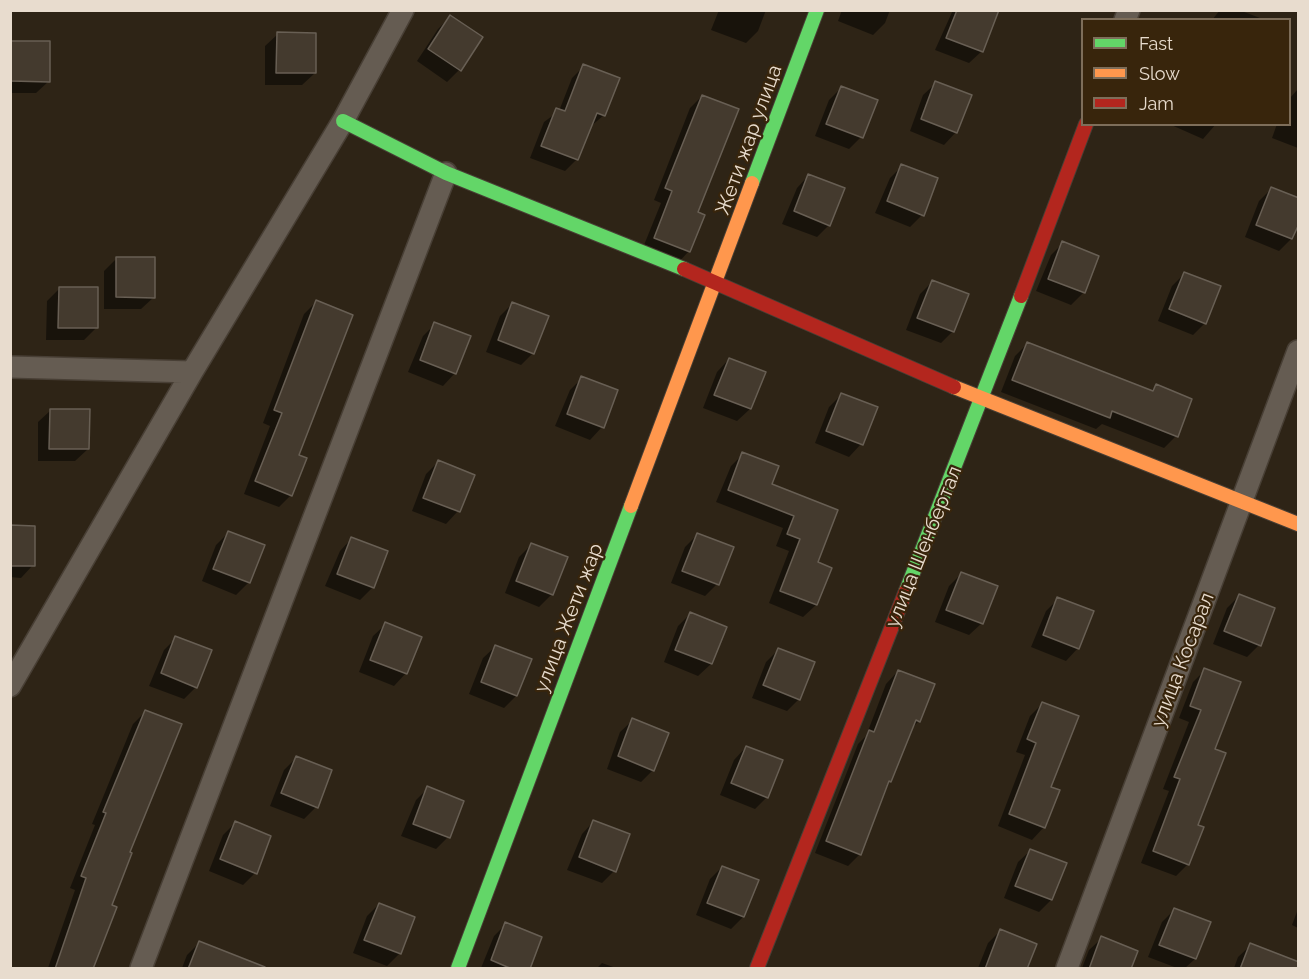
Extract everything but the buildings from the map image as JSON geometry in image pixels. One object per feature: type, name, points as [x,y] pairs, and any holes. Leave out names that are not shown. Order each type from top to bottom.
[{"type":"street","points":[[10,686],[192,372],[343,121],[403,10]]},
{"type":"street","name":"Жети жар улица","points":[[717,282],[817,10]]},
{"type":"street","points":[[343,121],[446,173],[717,282],[982,399],[1299,524]]},
{"type":"street","name":"улица Шенбертал","points":[[757,969],[982,399],[1085,126]]},
{"type":"street","points":[[141,969],[446,173]]},
{"type":"street","name":"улица Жети жар","points":[[458,969],[717,282]]},
{"type":"street","name":"улица Косарал","points":[[1067,969],[1299,351]]},
{"type":"street","points":[[10,367],[192,372]]},
{"type":"traffic: fast","points":[[752,183],[817,10]]},
{"type":"traffic: fast","points":[[343,121],[446,173],[684,269]]},
{"type":"traffic: fast","points":[[906,591],[1021,296]]},
{"type":"traffic: fast","points":[[458,968],[631,506]]},
{"type":"traffic: slow","points":[[631,506],[752,183]]},
{"type":"traffic: slow","points":[[954,387],[1298,524]]},
{"type":"traffic: jam","points":[[1021,296],[1085,126]]},
{"type":"traffic: jam","points":[[684,269],[954,387]]},
{"type":"traffic: jam","points":[[757,968],[906,591]]}]
